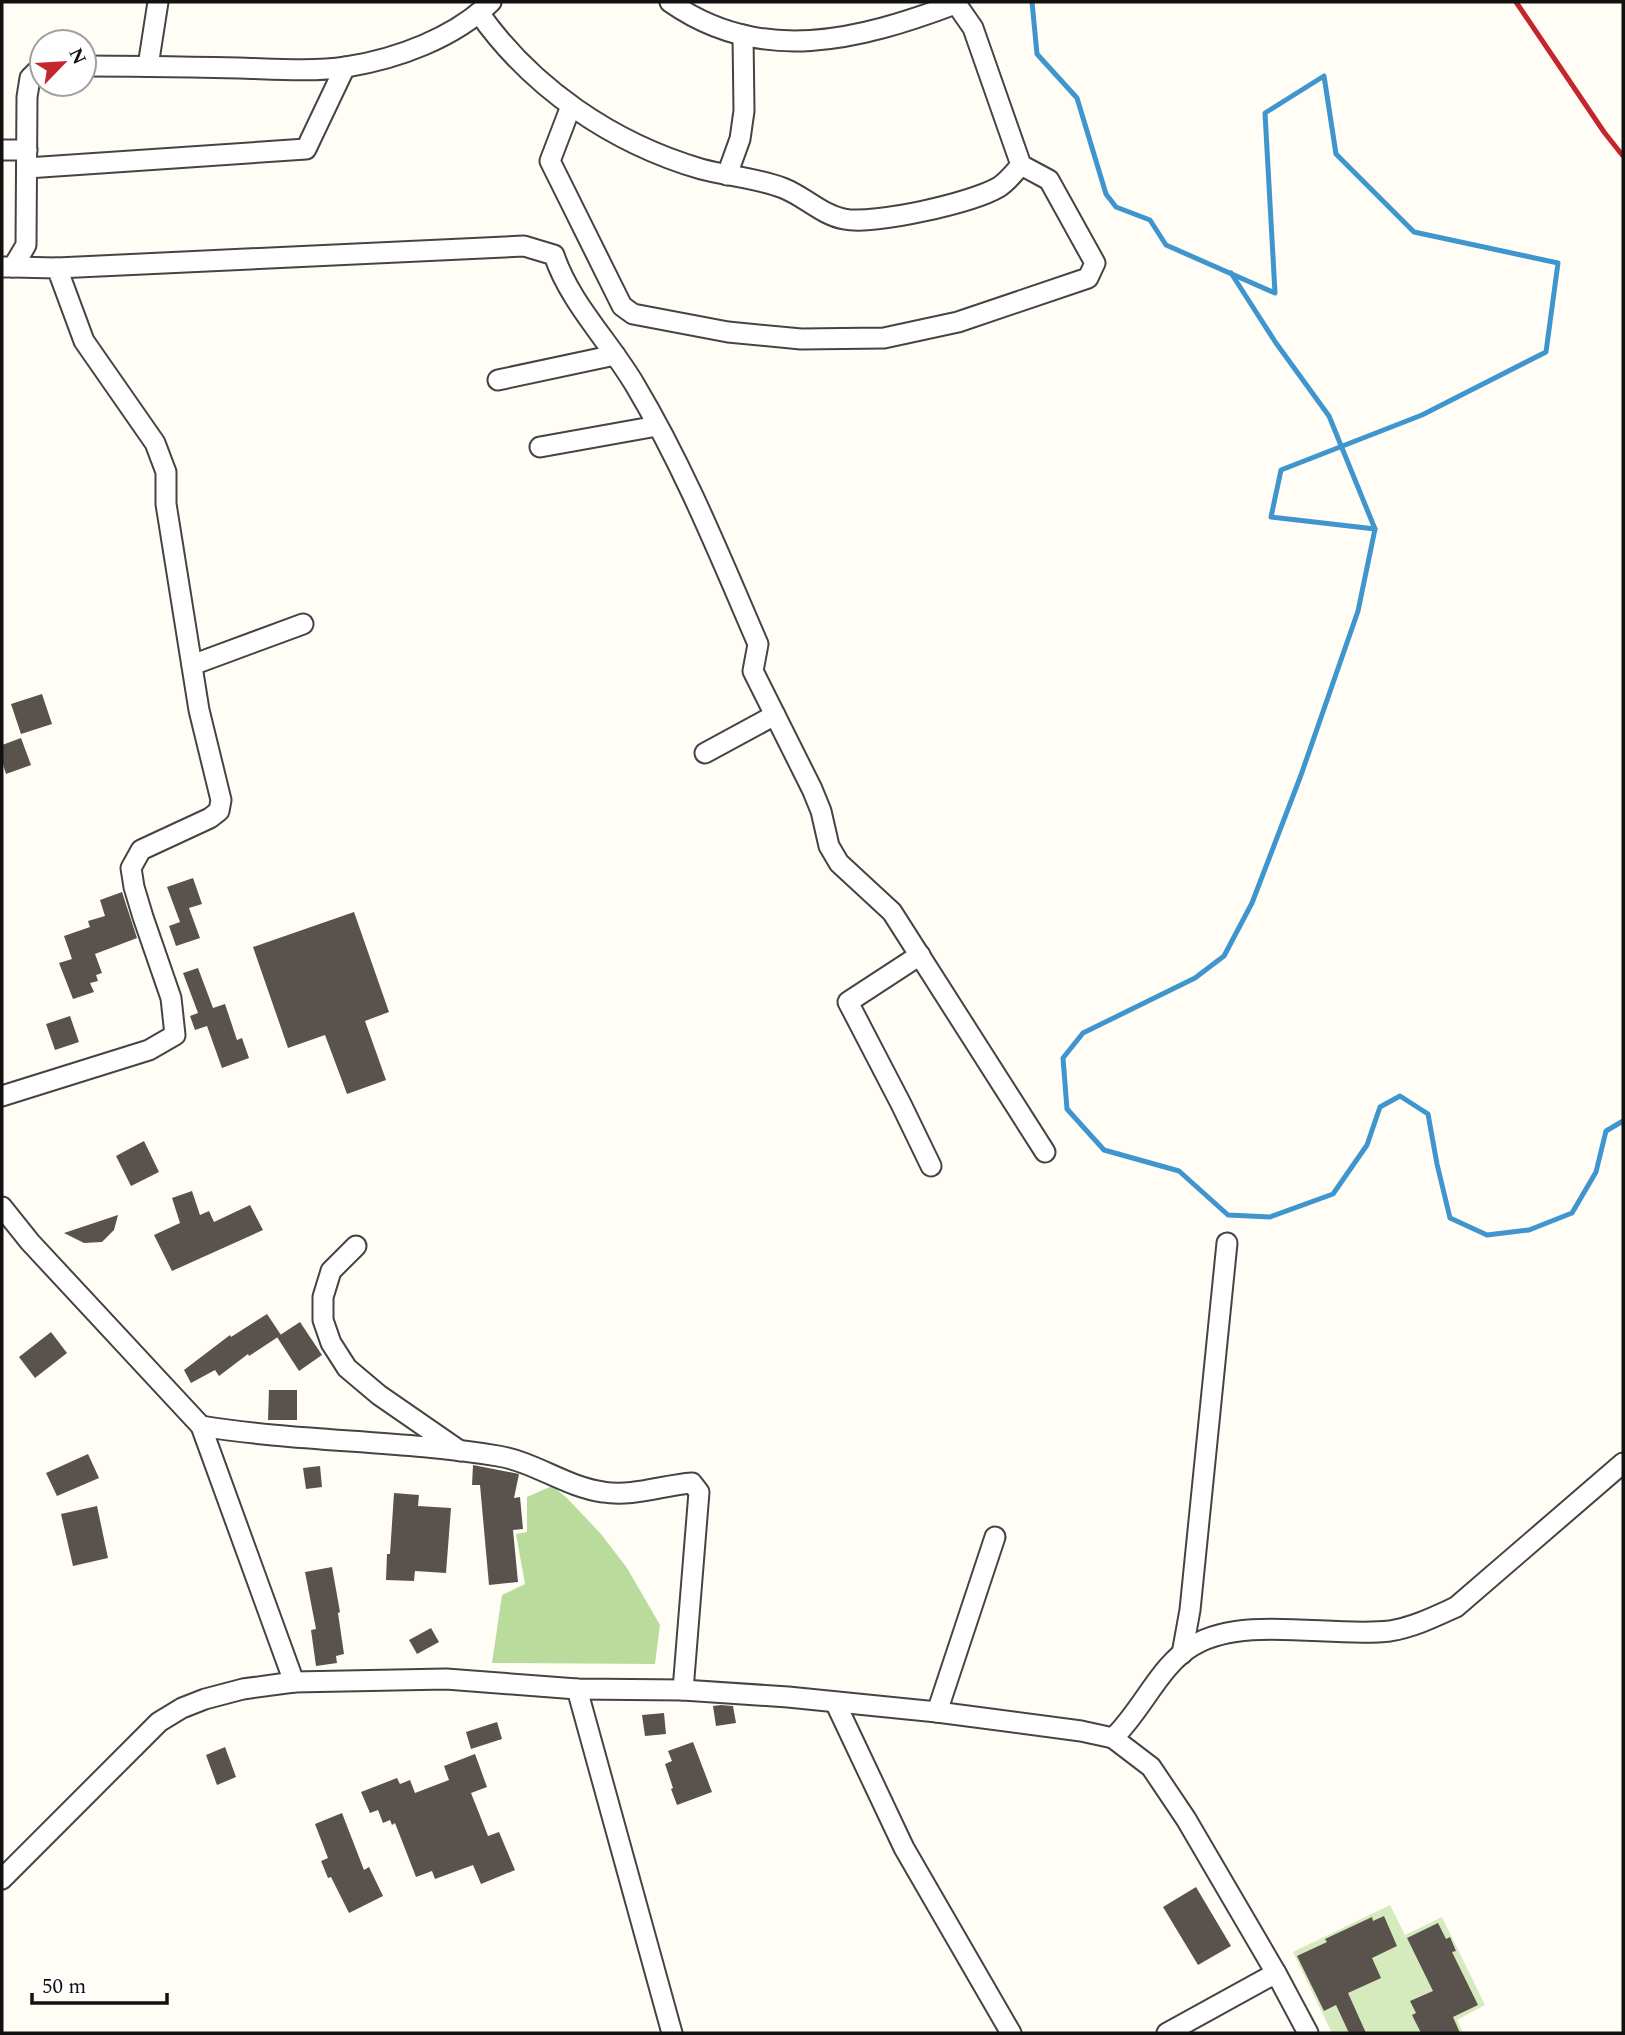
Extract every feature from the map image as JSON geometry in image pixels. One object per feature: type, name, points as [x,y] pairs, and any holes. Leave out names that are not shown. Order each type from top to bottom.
[{"type":"street","points":[[148,66],[158,2]]},
{"type":"street","points":[[570,106],[550,161],[622,306],[633,314],[728,332],[801,339],[884,338],[958,322],[1088,278],[1095,263],[1049,180],[1021,165],[972,28],[955,3],[879,31],[832,40],[743,35],[720,29],[670,2]]},
{"type":"street","points":[[98,66],[276,69],[345,67],[431,41],[485,7],[498,40],[570,106],[659,156],[783,188],[831,216],[847,220],[921,211],[997,188],[1021,165]]},
{"type":"street","points":[[727,175],[740,139],[744,111],[743,35]]},
{"type":"street","points":[[2,150],[27,159],[306,149],[345,67]]},
{"type":"street","points":[[8,267],[26,245],[28,91]]},
{"type":"street","points":[[8,267],[57,268],[524,246],[554,255],[561,277],[615,355],[684,474],[758,644],[753,671],[812,789],[821,811],[829,846],[839,863],[892,912],[1045,1152]]},
{"type":"street","points":[[2,1096],[149,1050],[175,1035],[171,998],[143,918],[131,868],[141,850],[210,818],[219,811],[221,800],[199,710],[166,504],[166,472],[155,443],[84,341],[57,268]]},
{"type":"street","points":[[498,380],[615,355]]},
{"type":"street","points":[[540,447],[657,426]]},
{"type":"street","points":[[192,665],[303,624]]},
{"type":"street","points":[[705,753],[775,715]]},
{"type":"street","points":[[920,955],[848,1002],[930,1166]]},
{"type":"street","points":[[2,1207],[30,1242],[201,1426],[294,1682]]},
{"type":"street","points":[[1182,1654],[1190,1610],[1227,1243]]},
{"type":"street","points":[[356,1246],[331,1270],[323,1297],[323,1320],[331,1343],[347,1368],[379,1395],[460,1451]]},
{"type":"street","points":[[201,1426],[500,1456],[539,1469],[576,1486],[605,1493],[651,1490],[692,1483],[698,1488],[683,1690]]},
{"type":"street","points":[[1113,1738],[1128,1724],[1174,1661],[1192,1646],[1217,1634],[1255,1631],[1390,1631],[1423,1623],[1456,1607],[1623,1463]]},
{"type":"street","points":[[937,1712],[995,1537]]},
{"type":"street","points":[[2,1879],[159,1722],[182,1708],[243,1689],[294,1682],[446,1679],[578,1689],[683,1690],[937,1712],[1081,1731],[1113,1738],[1151,1767],[1186,1819],[1308,2033]]},
{"type":"street","points":[[578,1689],[672,2033]]},
{"type":"street","points":[[835,1702],[904,1848],[1011,2033]]},
{"type":"street","points":[[1167,2033],[1276,1973]]},
{"type":"green space","points":[[552,1486],[601,1534],[627,1568],[660,1625],[655,1664],[492,1663],[502,1595],[525,1584],[516,1534],[527,1532],[527,1497]]},
{"type":"green space","points":[[1390,1905],[1405,1935],[1442,1917],[1485,2005],[1457,2020],[1463,2033],[1332,2033],[1293,1952]]},
{"type":"building","points":[[42,694],[52,724],[21,734],[11,704]]},
{"type":"building","points":[[21,738],[31,765],[6,774],[2,761],[2,745]]},
{"type":"building","points":[[193,878],[202,904],[189,908],[200,938],[176,946],[169,926],[180,922],[167,887]]},
{"type":"building","points":[[122,892],[137,938],[95,954],[102,973],[96,975],[98,981],[90,983],[94,992],[73,999],[59,963],[72,959],[64,936],[90,927],[88,921],[105,916],[100,900]]},
{"type":"building","points":[[354,912],[389,1012],[365,1021],[386,1080],[347,1094],[325,1035],[288,1048],[253,947]]},
{"type":"building","points":[[198,968],[213,1008],[225,1004],[237,1040],[242,1038],[249,1058],[222,1068],[207,1026],[195,1030],[190,1016],[198,1013],[183,973]]},
{"type":"building","points":[[70,1016],[79,1042],[55,1050],[46,1024]]},
{"type":"building","points":[[144,1141],[159,1172],[131,1186],[116,1156]]},
{"type":"building","points":[[192,1191],[200,1215],[209,1211],[214,1222],[250,1205],[263,1230],[172,1271],[154,1235],[180,1223],[172,1198]]},
{"type":"building","points":[[118,1215],[114,1230],[102,1242],[84,1243],[64,1233]]},
{"type":"building","points":[[267,1314],[281,1335],[249,1356],[248,1354],[219,1376],[215,1370],[191,1383],[184,1370],[230,1335],[231,1337]]},
{"type":"building","points":[[300,1322],[322,1355],[299,1371],[277,1337]]},
{"type":"building","points":[[51,1332],[67,1353],[35,1378],[19,1357]]},
{"type":"building","points":[[269,1390],[297,1390],[297,1420],[268,1420]]},
{"type":"building","points":[[88,1454],[99,1478],[57,1496],[46,1473]]},
{"type":"building","points":[[473,1465],[519,1474],[514,1498],[520,1497],[523,1529],[513,1530],[518,1582],[489,1585],[480,1485],[472,1485]]},
{"type":"building","points":[[320,1466],[322,1487],[306,1489],[303,1468]]},
{"type":"building","points":[[394,1493],[419,1495],[418,1506],[451,1508],[446,1573],[415,1571],[414,1581],[386,1580]]},
{"type":"building","points":[[97,1506],[108,1558],[73,1566],[61,1514]]},
{"type":"building","points":[[332,1567],[344,1654],[336,1656],[337,1663],[316,1666],[311,1630],[316,1629],[305,1572]]},
{"type":"building","points":[[431,1628],[439,1642],[417,1654],[409,1640]]},
{"type":"building","points":[[713,1706],[733,1706],[736,1723],[716,1726]]},
{"type":"building","points":[[664,1713],[666,1734],[645,1736],[642,1715]]},
{"type":"building","points":[[497,1722],[502,1739],[471,1749],[466,1732]]},
{"type":"building","points":[[693,1742],[712,1792],[677,1805],[665,1764],[672,1761],[668,1751]]},
{"type":"building","points":[[225,1747],[236,1777],[217,1785],[206,1755]]},
{"type":"building","points":[[475,1754],[487,1787],[471,1793],[488,1836],[499,1832],[515,1870],[481,1884],[473,1865],[435,1879],[432,1871],[416,1877],[395,1823],[392,1825],[390,1820],[383,1823],[378,1810],[370,1813],[361,1792],[397,1778],[400,1784],[410,1780],[415,1793],[449,1780],[444,1766]]},
{"type":"building","points":[[342,1813],[364,1870],[369,1867],[383,1896],[349,1913],[321,1861],[328,1858],[315,1824]]},
{"type":"building","points":[[1196,1887],[1231,1946],[1198,1965],[1163,1907]]},
{"type":"building","points":[[1384,1916],[1397,1946],[1372,1958],[1381,1978],[1348,1993],[1366,2033],[1349,2033],[1336,2005],[1324,2011],[1297,1956],[1327,1942],[1325,1939],[1372,1917],[1373,1921]]},
{"type":"building","points":[[1438,1923],[1446,1939],[1450,1937],[1456,1951],[1452,1952],[1478,2005],[1453,2017],[1460,2033],[1421,2033],[1412,2015],[1416,2013],[1410,2001],[1433,1991],[1407,1938]]},
{"type":"waterway","points":[[1032,2],[1037,54],[1077,98],[1106,194],[1116,207],[1150,220],[1166,245],[1275,293],[1265,113],[1324,76],[1336,154],[1414,232],[1558,263],[1546,352],[1422,415],[1281,470],[1271,517],[1375,529]]},
{"type":"waterway","points":[[1231,273],[1276,343],[1329,416],[1375,529],[1358,611],[1301,775],[1252,903],[1224,956],[1195,978],[1083,1033],[1063,1058],[1067,1109],[1104,1150],[1179,1171],[1228,1215],[1270,1217],[1333,1194],[1367,1145],[1380,1107],[1400,1096],[1428,1114],[1450,1218],[1487,1235],[1529,1230],[1572,1213],[1596,1172],[1606,1131],[1623,1121]]},
{"type":"railway","points":[[1516,2],[1623,156]]}]
